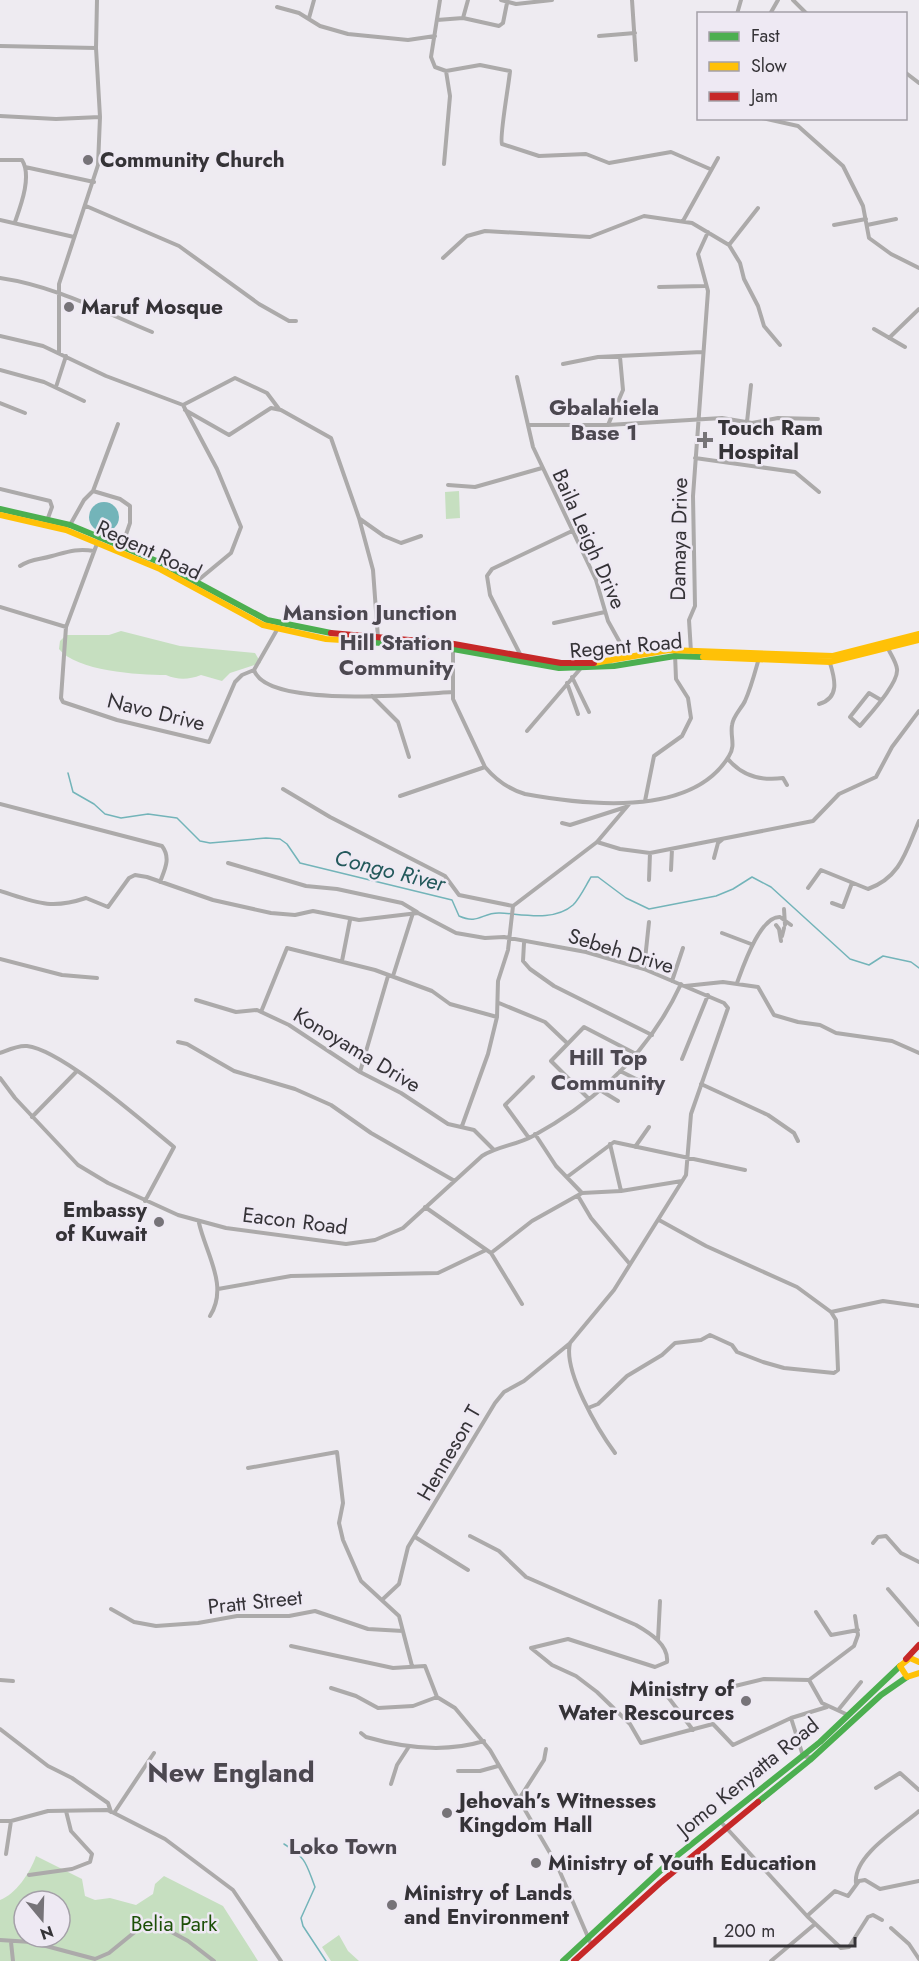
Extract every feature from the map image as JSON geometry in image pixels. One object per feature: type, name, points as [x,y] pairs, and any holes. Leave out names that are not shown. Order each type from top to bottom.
[{"type":"main road","name":"Regent Road","points":[[0,509],[48,518],[70,525],[193,584]]},
{"type":"main road","name":"Regent Road","points":[[0,515],[49,525],[122,547],[159,562],[252,620],[315,637],[453,647],[580,668],[675,653],[829,659],[919,640]]},
{"type":"main road","name":"Regent Road","points":[[887,646],[919,634]]},
{"type":"main road","name":"Regent Road","points":[[520,659],[561,663],[629,660]]},
{"type":"main road","name":"Jomo Kenyatta Road","points":[[574,1961],[722,1824],[848,1715],[919,1645]]},
{"type":"main road","points":[[905,1660],[912,1658],[919,1662]]},
{"type":"main road","points":[[900,1666],[913,1678]]},
{"type":"main road","name":"Jomo Kenyatta Road","points":[[563,1961],[586,1937],[673,1859],[812,1758],[874,1700],[919,1673]]},
{"type":"street","points":[[59,353],[58,292],[74,237],[94,182],[99,147],[97,0]]},
{"type":"street","points":[[309,18],[314,0]]},
{"type":"street","points":[[440,0],[431,62],[435,67],[446,71],[480,65],[510,71],[507,109],[500,138],[507,146],[545,157],[587,154],[609,163],[671,152],[710,169]]},
{"type":"street","points":[[463,18],[468,0]]},
{"type":"street","points":[[501,0],[507,3],[524,4],[552,0]]},
{"type":"street","points":[[632,0],[636,60]]},
{"type":"street","points":[[793,0],[805,12]]},
{"type":"street","points":[[437,20],[463,18],[500,26],[503,23],[507,3]]},
{"type":"street","points":[[277,7],[309,18],[320,26],[348,34],[408,40],[435,36]]},
{"type":"street","points":[[599,36],[635,33]]},
{"type":"street","points":[[0,46],[96,48]]},
{"type":"street","points":[[444,164],[450,96],[446,71]]},
{"type":"street","points":[[907,74],[919,83]]},
{"type":"street","points":[[0,116],[56,119],[100,117]]},
{"type":"street","points":[[771,120],[798,126],[837,160],[859,197],[866,219],[867,235],[875,243],[919,268]]},
{"type":"street","points":[[683,221],[718,158]]},
{"type":"street","points":[[0,160],[22,160],[25,167],[23,191],[15,222]]},
{"type":"street","points":[[25,167],[94,182]]},
{"type":"street","points":[[86,206],[179,246],[259,304],[289,321],[296,321]]},
{"type":"street","points":[[729,244],[758,208]]},
{"type":"street","points":[[443,258],[467,236],[485,231],[590,237],[636,218],[683,221],[708,231],[729,244],[740,263],[744,279],[758,306],[764,326],[780,345]]},
{"type":"street","points":[[834,225],[866,219]]},
{"type":"street","points":[[867,225],[896,219]]},
{"type":"street","points":[[0,220],[74,237]]},
{"type":"street","name":"Damaya Drive","points":[[691,653],[689,620],[694,606],[693,496],[708,291],[698,254],[708,231]]},
{"type":"street","points":[[0,278],[58,292],[152,332]]},
{"type":"street","points":[[659,287],[705,286]]},
{"type":"street","points":[[889,338],[919,309]]},
{"type":"street","points":[[874,329],[905,347]]},
{"type":"street","points":[[0,336],[59,353],[106,376],[184,407],[224,434],[238,432],[267,409],[279,409]]},
{"type":"street","points":[[563,364],[598,357],[702,352]]},
{"type":"street","points":[[56,387],[66,356]]},
{"type":"street","points":[[608,425],[623,390],[620,357]]},
{"type":"street","points":[[0,370],[32,377],[84,401]]},
{"type":"street","name":"Baila Leigh Drive","points":[[517,377],[529,425],[529,436],[596,580],[605,612],[629,660]]},
{"type":"street","points":[[184,407],[235,378],[267,393],[279,409],[331,438],[359,518],[375,579],[377,641]]},
{"type":"street","points":[[747,422],[751,385]]},
{"type":"street","points":[[0,404],[25,413]]},
{"type":"street","points":[[184,407],[240,519],[237,541],[231,554],[193,584]]},
{"type":"street","points":[[529,425],[608,425],[722,418],[747,422],[778,418],[818,418]]},
{"type":"street","points":[[70,525],[84,500],[93,491],[117,424]]},
{"type":"street","points":[[695,458],[795,472],[819,492]]},
{"type":"street","points":[[448,484],[475,487],[542,468]]},
{"type":"street","points":[[0,489],[50,501],[52,507],[48,518]]},
{"type":"street","points":[[93,491],[107,494],[130,506],[130,523],[122,547]]},
{"type":"street","points":[[359,518],[376,532],[400,543],[421,536]]},
{"type":"street","points":[[520,659],[490,595],[487,576],[492,569],[572,531]]},
{"type":"street","points":[[0,607],[66,627],[98,540]]},
{"type":"street","points":[[20,566],[33,558],[53,556],[72,549],[94,551]]},
{"type":"street","points":[[554,622],[605,612]]},
{"type":"street","name":"Navo Drive","points":[[66,627],[61,698],[63,702],[117,720],[209,742],[234,681],[254,670],[278,626]]},
{"type":"street","points":[[881,700],[869,693],[850,717],[860,726],[881,700],[897,672],[887,646]]},
{"type":"street","points":[[453,647],[452,692],[485,767],[508,787],[525,794],[578,800],[631,802],[666,799],[690,792],[728,759],[734,744],[731,727],[745,701],[759,657]]},
{"type":"street","points":[[645,801],[654,756],[682,736],[691,718],[687,699],[676,679],[675,653]]},
{"type":"street","points":[[819,704],[829,700],[833,693],[835,680],[829,659]]},
{"type":"street","points":[[527,731],[580,668]]},
{"type":"street","points":[[254,670],[260,680],[281,690],[304,695],[371,696],[452,692]]},
{"type":"street","points":[[572,678],[589,712]]},
{"type":"street","points":[[567,683],[578,714]]},
{"type":"street","points":[[371,696],[398,722],[409,757]]},
{"type":"street","points":[[597,842],[620,849],[650,853],[817,819],[839,794],[876,777],[892,747],[919,711]]},
{"type":"street","points":[[728,759],[739,771],[747,775],[766,779],[783,778],[787,785]]},
{"type":"street","points":[[399,796],[485,767]]},
{"type":"street","points":[[283,789],[330,818],[445,876],[459,895],[512,909]]},
{"type":"street","points":[[462,1126],[488,1054],[497,1017],[498,981],[509,939],[512,909],[597,842],[631,802]]},
{"type":"street","points":[[0,804],[162,846],[167,863],[160,882]]},
{"type":"street","points":[[562,823],[570,825],[627,807]]},
{"type":"street","points":[[808,888],[821,870],[868,888],[889,879],[900,864],[919,821]]},
{"type":"street","points":[[714,858],[718,843],[726,837]]},
{"type":"street","points":[[671,870],[672,849]]},
{"type":"street","points":[[649,880],[650,853]]},
{"type":"street","name":"Sebeh Drive","points":[[228,863],[306,886],[337,889],[402,903],[415,913],[456,933],[586,952],[644,969],[708,995],[724,1003],[728,1008],[691,1114],[686,1175],[659,1220],[629,1263],[620,1281],[602,1307],[570,1343]]},
{"type":"street","points":[[0,891],[50,905],[66,905],[86,898],[106,908],[110,906],[132,876],[160,882],[248,909],[284,915],[313,911],[350,920],[415,913],[390,976],[360,1072]]},
{"type":"street","points":[[832,903],[843,907],[852,883]]},
{"type":"street","points":[[776,925],[781,939],[787,920],[784,909]]},
{"type":"street","points":[[737,983],[751,944],[774,917],[788,921],[792,925]]},
{"type":"street","points":[[342,961],[350,920]]},
{"type":"street","points":[[644,969],[649,922]]},
{"type":"street","points":[[722,933],[751,944]]},
{"type":"street","points":[[525,943],[523,961],[546,981],[652,1035]]},
{"type":"street","points":[[261,1012],[287,948],[342,961],[390,976],[432,991],[450,1004],[497,1017]]},
{"type":"street","points":[[672,981],[683,948]]},
{"type":"street","points":[[0,959],[78,978],[97,978]]},
{"type":"street","points":[[683,985],[711,982],[737,983],[760,988],[774,1015],[820,1025],[836,1033],[892,1041],[919,1053]]},
{"type":"street","name":"Eacon Road","points":[[0,1078],[32,1117],[78,1164],[108,1184],[198,1223],[346,1245],[390,1234],[403,1228],[453,1180],[493,1149],[529,1138],[589,1100],[620,1071],[652,1035],[683,985]]},
{"type":"street","points":[[682,1059],[708,995]]},
{"type":"street","name":"Konoyama Drive","points":[[195,1000],[231,1011],[261,1012],[305,1033],[360,1072],[401,1093],[448,1124],[474,1130],[493,1149]]},
{"type":"street","points":[[499,1003],[545,1022],[566,1042]]},
{"type":"street","points":[[589,1100],[550,1061],[566,1042],[584,1027],[636,1054]]},
{"type":"street","points":[[178,1042],[187,1044],[246,1077],[296,1089],[331,1105],[357,1124],[453,1180]]},
{"type":"street","points":[[0,1053],[22,1046],[40,1049],[76,1072],[174,1147],[145,1201]]},
{"type":"street","points":[[620,1071],[654,1088]]},
{"type":"street","points":[[32,1117],[76,1072]]},
{"type":"street","points":[[529,1138],[504,1105],[533,1077]]},
{"type":"street","points":[[701,1084],[768,1115],[794,1132],[798,1141]]},
{"type":"street","points":[[600,1090],[618,1101]]},
{"type":"street","points":[[635,1147],[649,1127]]},
{"type":"street","points":[[535,1134],[556,1166],[567,1176],[580,1195],[591,1218],[629,1263]]},
{"type":"street","points":[[567,1176],[614,1142],[745,1170]]},
{"type":"street","points":[[610,1144],[621,1191]]},
{"type":"street","points":[[219,1289],[291,1276],[438,1273],[488,1251],[532,1221],[580,1195],[683,1181]]},
{"type":"street","points":[[425,1207],[488,1251],[522,1304]]},
{"type":"street","points":[[588,1408],[598,1404],[627,1377],[662,1355],[675,1343],[701,1340],[710,1335],[732,1345],[737,1352],[784,1368],[834,1373],[838,1370],[836,1320],[831,1312],[797,1287],[706,1246],[659,1220]]},
{"type":"street","points":[[198,1223],[219,1289],[217,1305],[210,1316]]},
{"type":"street","points":[[831,1312],[883,1301],[919,1306]]},
{"type":"street","points":[[570,1343],[571,1361],[588,1408],[615,1453]]},
{"type":"street","name":"Henneson T","points":[[383,1599],[399,1584],[403,1561],[415,1537],[495,1403],[504,1392],[524,1381],[570,1343]]},
{"type":"street","points":[[248,1468],[337,1452],[343,1503],[339,1523],[342,1540],[361,1581],[399,1616],[412,1666]]},
{"type":"street","points":[[470,1536],[499,1551],[526,1577],[636,1625],[658,1641]]},
{"type":"street","points":[[873,1543],[878,1537],[886,1536],[901,1553],[919,1562]]},
{"type":"street","points":[[415,1537],[468,1570]]},
{"type":"street","points":[[888,1589],[918,1621]]},
{"type":"street","points":[[658,1641],[660,1601]]},
{"type":"street","name":"Pratt Street","points":[[111,1609],[134,1622],[147,1625],[198,1623],[237,1616],[289,1616],[315,1611],[368,1629],[403,1631]]},
{"type":"street","points":[[816,1612],[831,1635],[858,1630]]},
{"type":"street","points":[[735,1686],[764,1679],[809,1680],[854,1646],[858,1630],[855,1616]]},
{"type":"street","name":"Jomo Kenyatta Road","points":[[658,1641],[667,1652],[668,1659],[666,1664],[658,1667],[568,1639],[531,1648],[552,1665],[576,1676],[597,1692],[630,1724],[638,1741],[643,1744],[678,1732],[694,1731],[713,1724],[733,1745],[757,1736],[791,1718],[827,1707]]},
{"type":"street","points":[[291,1646],[393,1668],[425,1666],[437,1697],[455,1708],[484,1741],[519,1799],[557,1865],[586,1937],[591,1944]]},
{"type":"street","points":[[0,1680],[13,1681]]},
{"type":"street","points":[[809,1680],[827,1707],[839,1709],[848,1715]]},
{"type":"street","points":[[839,1709],[861,1682]]},
{"type":"street","points":[[331,1688],[356,1696],[378,1708],[401,1707],[437,1697]]},
{"type":"street","points":[[665,1693],[694,1731]]},
{"type":"street","points":[[791,1718],[803,1756],[812,1758]]},
{"type":"street","points":[[0,1729],[48,1766],[72,1778],[108,1803],[113,1812]]},
{"type":"street","points":[[361,1733],[366,1737],[409,1748],[449,1748],[484,1741]]},
{"type":"street","points":[[391,1784],[397,1765],[409,1748]]},
{"type":"street","points":[[519,1799],[544,1760],[546,1749]]},
{"type":"street","points":[[113,1812],[154,1753]]},
{"type":"street","points":[[458,1771],[480,1771],[498,1766]]},
{"type":"street","points":[[876,1788],[900,1773],[919,1790]]},
{"type":"street","points":[[0,1821],[11,1821],[48,1811],[107,1810],[113,1812],[165,1839],[233,1890],[280,1961]]},
{"type":"street","points":[[29,1875],[72,1869],[90,1862],[92,1854],[71,1831],[66,1811]]},
{"type":"street","points":[[856,1883],[855,1877],[867,1856],[894,1829],[919,1811]]},
{"type":"street","points":[[6,1854],[11,1821]]},
{"type":"street","points":[[722,1824],[807,1916],[844,1950],[849,1947],[868,1917],[873,1915],[882,1920]]},
{"type":"street","points":[[807,1916],[833,1893],[848,1896],[856,1883],[865,1880],[880,1889],[919,1881]]},
{"type":"street","points":[[0,1940],[31,1942],[59,1951],[99,1958],[136,1931],[152,1923],[164,1926],[214,1961]]},
{"type":"street","points":[[771,1961],[815,1924]]},
{"type":"street","points":[[891,1928],[909,1944],[919,1959]]},
{"type":"street","points":[[10,1941],[12,1961]]},
{"type":"green space","points":[[459,491],[460,518],[446,519],[445,492]]},
{"type":"green space","points":[[121,631],[180,646],[255,653],[261,663],[230,673],[222,681],[201,675],[179,679],[166,675],[124,673],[93,667],[67,656],[59,649],[60,641],[66,635],[109,635]]},
{"type":"green space","name":"Belia Park","points":[[36,1856],[82,1879],[85,1896],[95,1900],[110,1898],[136,1905],[153,1894],[155,1884],[164,1876],[223,1906],[258,1961],[0,1961],[0,1900],[12,1893],[12,1949],[72,1949],[72,1889],[16,1889],[26,1876]]},
{"type":"green space","points":[[339,1935],[348,1951],[359,1961],[331,1961],[322,1947]]},
{"type":"water","points":[[104,502],[115,506],[119,517],[115,528],[104,532],[93,528],[89,517],[93,506]]},
{"type":"waterway","name":"Congo River","points":[[68,773],[73,792],[94,804],[105,814],[121,818],[148,814],[177,818],[200,841],[210,843],[280,839],[287,844],[300,863],[452,900],[459,916],[466,918],[476,919],[494,913],[538,916],[557,914],[573,905],[591,877],[598,877],[626,898],[649,909],[716,896],[752,877],[771,887],[850,959],[869,965],[883,956],[911,962],[919,968]]},
{"type":"waterway","points":[[284,1844],[305,1862],[315,1887],[301,1918],[303,1926],[326,1961]]},
{"type":"traffic: fast","points":[[0,509],[70,525],[159,562],[267,620],[331,633]]},
{"type":"traffic: fast","points":[[357,641],[453,649],[559,668],[614,666],[675,656],[703,657]]},
{"type":"traffic: fast","points":[[563,1961],[673,1859],[820,1742],[900,1666]]},
{"type":"traffic: fast","points":[[758,1802],[810,1760],[881,1695],[907,1677]]},
{"type":"traffic: slow","points":[[0,515],[66,530],[160,569],[263,625],[326,639],[357,641]]},
{"type":"traffic: slow","points":[[594,663],[669,650],[833,656],[919,634]]},
{"type":"traffic: slow","points":[[703,657],[830,662],[919,640]]},
{"type":"traffic: slow","points":[[919,1662],[910,1658],[900,1666],[907,1677],[919,1673]]},
{"type":"traffic: jam","points":[[331,633],[454,644],[561,663],[594,663]]},
{"type":"traffic: jam","points":[[906,1659],[919,1645]]},
{"type":"traffic: jam","points":[[574,1961],[660,1883],[758,1802]]},
{"type":"place","name":"Community Church","points":[[88,160]]},
{"type":"place","name":"Maruf Mosque","points":[[69,307]]},
{"type":"place","name":"Touch Ram Hospital","points":[[705,440]]},
{"type":"place","name":"Embassy of Kuwait","points":[[159,1222]]},
{"type":"place","name":"Ministry of Water Rescources","points":[[746,1701]]},
{"type":"place","name":"Jehovah’s Witnesses Kingdom Hall","points":[[447,1813]]},
{"type":"place","name":"Ministry of Youth Education","points":[[536,1863]]},
{"type":"place","name":"Ministry of Lands and Environment","points":[[392,1905]]},
{"type":"district","name":"Gbalahiela Base 1","points":[[604,420]]},
{"type":"district","name":"Mansion Junction","points":[[370,612]]},
{"type":"district","name":"Hill Station Community","points":[[396,654]]},
{"type":"district","name":"Hill Top Community","points":[[608,1070]]},
{"type":"district","name":"New England","points":[[231,1773]]},
{"type":"district","name":"Loko Town","points":[[343,1846]]}]
